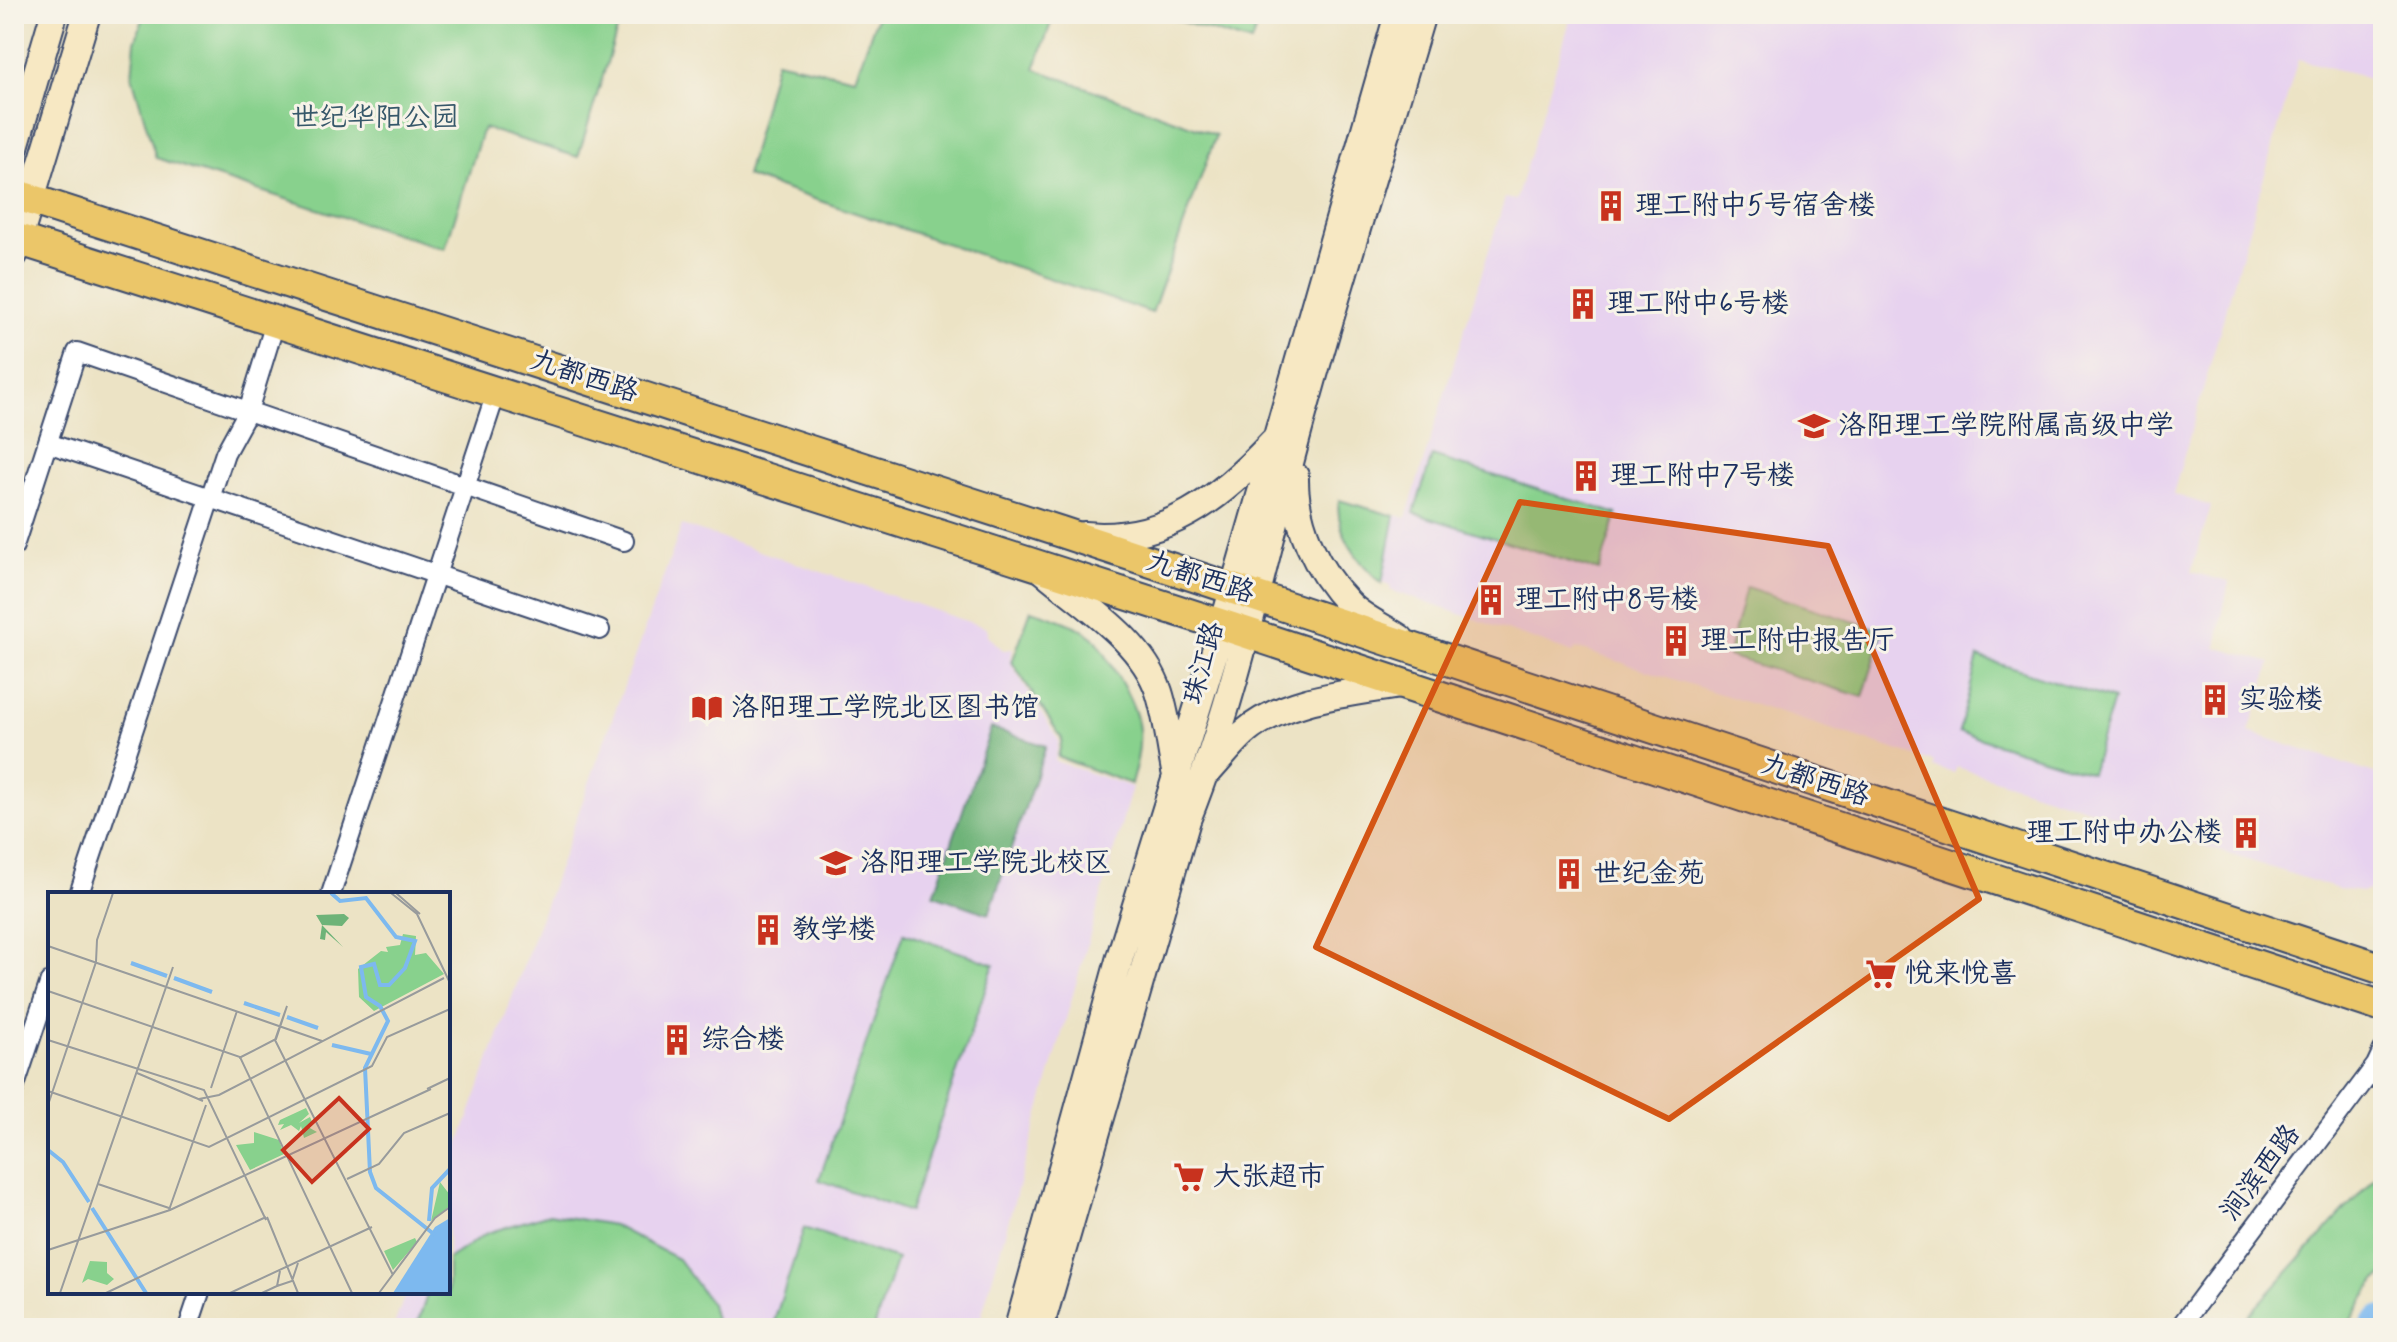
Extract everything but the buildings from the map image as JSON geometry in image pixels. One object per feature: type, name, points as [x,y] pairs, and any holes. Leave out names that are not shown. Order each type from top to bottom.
[{"type":"main road","points":[[14,150],[54,14]]},
{"type":"main road","points":[[16,244],[23,196],[87,14]]},
{"type":"main road","name":"珠江路","points":[[1040,1328],[1187,820],[1205,776],[1235,629],[1398,14]]},
{"type":"main road","name":"珠江路","points":[[1287,437],[1422,14]]},
{"type":"main road","name":"九都西路","points":[[23,196],[1061,532],[2383,969]]},
{"type":"main road","name":"九都西路","points":[[16,244],[275,323],[1406,684],[2383,1007]]},
{"type":"main road","points":[[1061,532],[1102,537],[1160,527],[1204,506],[1287,437]]},
{"type":"main road","points":[[1287,437],[1300,523],[1314,556],[1350,605],[1427,655]]},
{"type":"main road","points":[[1036,565],[1108,623],[1141,655],[1158,689],[1176,776]]},
{"type":"main road","name":"珠江路","points":[[1018,1328],[1120,957],[1176,776],[1235,629]]},
{"type":"main road","points":[[1205,776],[1246,732],[1272,716],[1314,699],[1406,684]]},
{"type":"street","points":[[80,892],[225,453],[248,411],[275,323]]},
{"type":"street","points":[[14,546],[77,352],[624,541]]},
{"type":"street","points":[[332,892],[496,393]]},
{"type":"street","points":[[48,443],[600,630]]},
{"type":"street","points":[[14,1089],[48,987]]},
{"type":"street","name":"涧滨西路","points":[[2179,1328],[2376,1065],[2383,1050]]},
{"type":"street","points":[[188,1328],[199,1294]]},
{"type":"highlighted area","points":[[1520,502],[1828,546],[1979,899],[1669,1119],[1316,947]]},
{"type":"shaded area","name":"洛阳理工学院附属高级中学","points":[[1572,14],[2383,14],[2383,82],[2298,59],[2173,494],[2211,506],[2191,572],[2229,582],[2216,647],[2271,663],[2249,732],[2383,777],[2383,886],[2362,892],[2338,889],[1957,767],[1954,773],[1933,767],[1934,762],[1576,648],[1573,653],[1390,590],[1391,586],[1374,577],[1346,540],[1339,523],[1339,500],[1406,518],[1505,198],[1516,200]]},
{"type":"shaded area","name":"洛阳理工学院北校区","points":[[682,525],[987,628],[987,635],[1003,650],[1013,649],[1010,662],[1059,741],[1055,761],[1132,787],[978,1328],[393,1328],[405,1294],[450,1294],[450,1169]]},
{"type":"green space","name":"世纪华阳公园","points":[[145,14],[622,14],[578,157],[483,128],[445,249],[156,158],[132,76],[135,42]]},
{"type":"green space","points":[[878,14],[1054,14],[1035,69],[1216,135],[1152,313],[746,176],[776,61],[855,78]]},
{"type":"green space","points":[[1157,14],[1261,14],[1251,43]]},
{"type":"green space","points":[[1432,456],[1617,514],[1599,571],[1414,513]]},
{"type":"green space","points":[[1339,500],[1395,516],[1382,583],[1365,566],[1344,535],[1338,512]]},
{"type":"green space","points":[[1746,587],[1883,631],[1863,697],[1728,656]]},
{"type":"green space","points":[[1031,610],[1078,628],[1093,637],[1104,651],[1129,698],[1138,724],[1139,750],[1131,784],[1058,757],[1062,739],[1012,662]]},
{"type":"green space","points":[[1978,657],[2113,700],[2091,773],[1959,732]]},
{"type":"green space","points":[[991,728],[1046,746],[989,914],[934,895]]},
{"type":"green space","points":[[904,933],[994,964],[909,1212],[819,1180]]},
{"type":"green space","points":[[2383,1168],[2383,1275],[2375,1282],[2346,1328],[2237,1328]]},
{"type":"green space","points":[[549,1214],[613,1225],[678,1259],[711,1304],[717,1328],[416,1328],[427,1294],[450,1294],[450,1258],[487,1233]]},
{"type":"green space","points":[[804,1228],[897,1259],[874,1328],[772,1328]]},
{"type":"waterway","points":[[2379,1328],[2383,1324]]},
{"type":"place","name":"理工附中5号宿舍楼","points":[[1611,206]]},
{"type":"place","name":"理工附中6号楼","points":[[1583,304]]},
{"type":"place","name":"洛阳理工学院附属高级中学","points":[[1814,426]]},
{"type":"place","name":"理工附中7号楼","points":[[1586,476]]},
{"type":"place","name":"理工附中8号楼","points":[[1491,600]]},
{"type":"place","name":"理工附中报告厅","points":[[1676,641]]},
{"type":"place","name":"实验楼","points":[[2215,700]]},
{"type":"place","name":"洛阳理工学院北区图书馆","points":[[707,708]]},
{"type":"place","name":"理工附中办公楼","points":[[2246,833]]},
{"type":"place","name":"洛阳理工学院北校区","points":[[836,863]]},
{"type":"place","name":"世纪金苑","points":[[1569,874]]},
{"type":"place","name":"教学楼","points":[[768,930]]},
{"type":"place","name":"悦来悦喜","points":[[1881,974]]},
{"type":"place","name":"综合楼","points":[[677,1040]]},
{"type":"place","name":"大张超市","points":[[1189,1177]]}]
